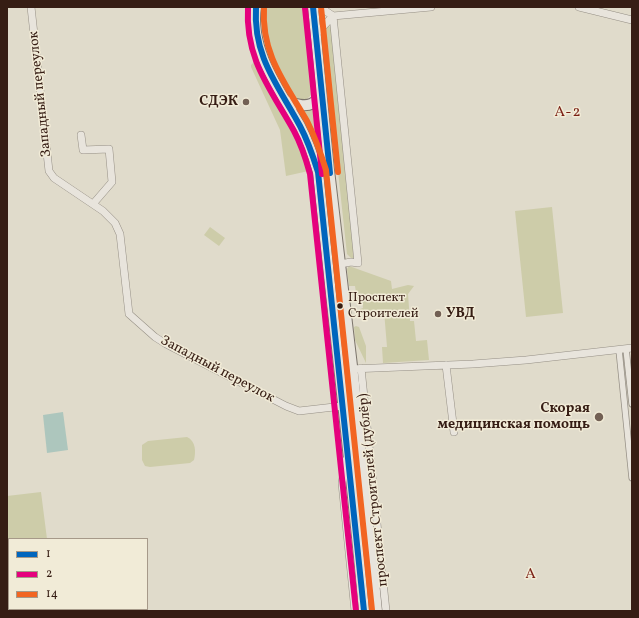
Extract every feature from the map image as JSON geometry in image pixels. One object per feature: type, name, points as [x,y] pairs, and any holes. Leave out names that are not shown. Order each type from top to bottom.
[{"type":"main road","points":[[256,7],[256,36],[263,57],[284,100],[301,127],[312,150],[318,172],[364,611]]},
{"type":"main road","points":[[313,7],[340,264],[356,368],[377,611]]},
{"type":"main road","points":[[284,100],[296,105],[308,105],[317,100],[322,89]]},
{"type":"street","name":"Западный переулок","points":[[31,7],[49,171],[54,178],[103,211],[115,223],[120,234],[129,314],[155,337],[173,348],[286,406],[299,411],[343,406]]},
{"type":"street","points":[[320,7],[332,16],[431,7]]},
{"type":"street","points":[[579,7],[632,20]]},
{"type":"street","points":[[316,34],[332,16]]},
{"type":"street","points":[[332,16],[340,76],[358,263],[350,262],[340,264]]},
{"type":"street","points":[[81,135],[83,150],[109,149],[112,182],[93,204]]},
{"type":"street","points":[[356,368],[446,365],[526,360],[626,349]]},
{"type":"street","points":[[626,349],[632,404]]},
{"type":"street","points":[[626,349],[632,478]]},
{"type":"street","points":[[446,365],[454,432]]},
{"type":"street","name":"проспект Строителей (дублёр)","points":[[356,368],[386,611]]},
{"type":"street","name":"проспект Строителей (дублёр)","points":[[348,450],[342,483],[355,611]]},
{"type":"green space","points":[[264,7],[307,7],[316,88],[310,96],[305,99],[300,100],[290,93],[268,53],[263,28]]},
{"type":"green space","points":[[328,26],[332,27],[354,258],[351,258],[347,254],[323,34]]},
{"type":"green space","points":[[254,62],[261,63],[308,150],[313,170],[286,176],[280,130],[251,67]]},
{"type":"green space","points":[[319,104],[326,166],[323,168],[319,151],[297,110],[308,111]]},
{"type":"green space","points":[[552,207],[563,313],[526,317],[515,211]]},
{"type":"green space","points":[[210,227],[225,238],[219,246],[204,235]]},
{"type":"green space","points":[[349,266],[391,281],[392,289],[408,285],[414,286],[408,294],[410,321],[414,321],[416,341],[427,340],[429,360],[383,363],[382,347],[387,347],[384,311],[360,314],[360,309],[363,308],[362,299],[357,299],[355,286],[349,286],[347,269]]},
{"type":"green space","points":[[354,327],[359,327],[366,346],[366,363],[355,340]]},
{"type":"green space","points":[[187,437],[194,444],[195,450],[194,460],[190,463],[150,467],[145,466],[142,460],[142,445],[148,441]]},
{"type":"green space","points":[[41,492],[47,538],[8,538],[8,610],[55,611],[7,611],[7,496]]},
{"type":"water","points":[[63,412],[68,450],[47,453],[43,415]]},
{"type":"transit line","name":"2","points":[[248,7],[248,25],[255,58],[268,87],[297,136],[310,174],[356,611]]},
{"type":"transit line","name":"1","points":[[256,7],[256,25],[263,56],[276,84],[303,132],[318,172],[364,611]]},
{"type":"transit line","name":"14","points":[[264,7],[264,24],[270,54],[283,81],[310,127],[326,170],[372,610]]},
{"type":"transit line","name":"1","points":[[313,7],[330,173]]},
{"type":"transit line","name":"14","points":[[321,7],[338,172]]},
{"type":"transit line","name":"2","points":[[305,8],[322,174]]},
{"type":"place","name":"СДЭК","points":[[246,102]]},
{"type":"place","name":"Проспект Строителей","points":[[340,306]]},
{"type":"place","name":"УВД","points":[[438,314]]},
{"type":"place","name":"Скорая медицинская помощь","points":[[599,417]]},
{"type":"district","name":"А-2","points":[[568,113]]},
{"type":"district","name":"А","points":[[531,575]]}]
